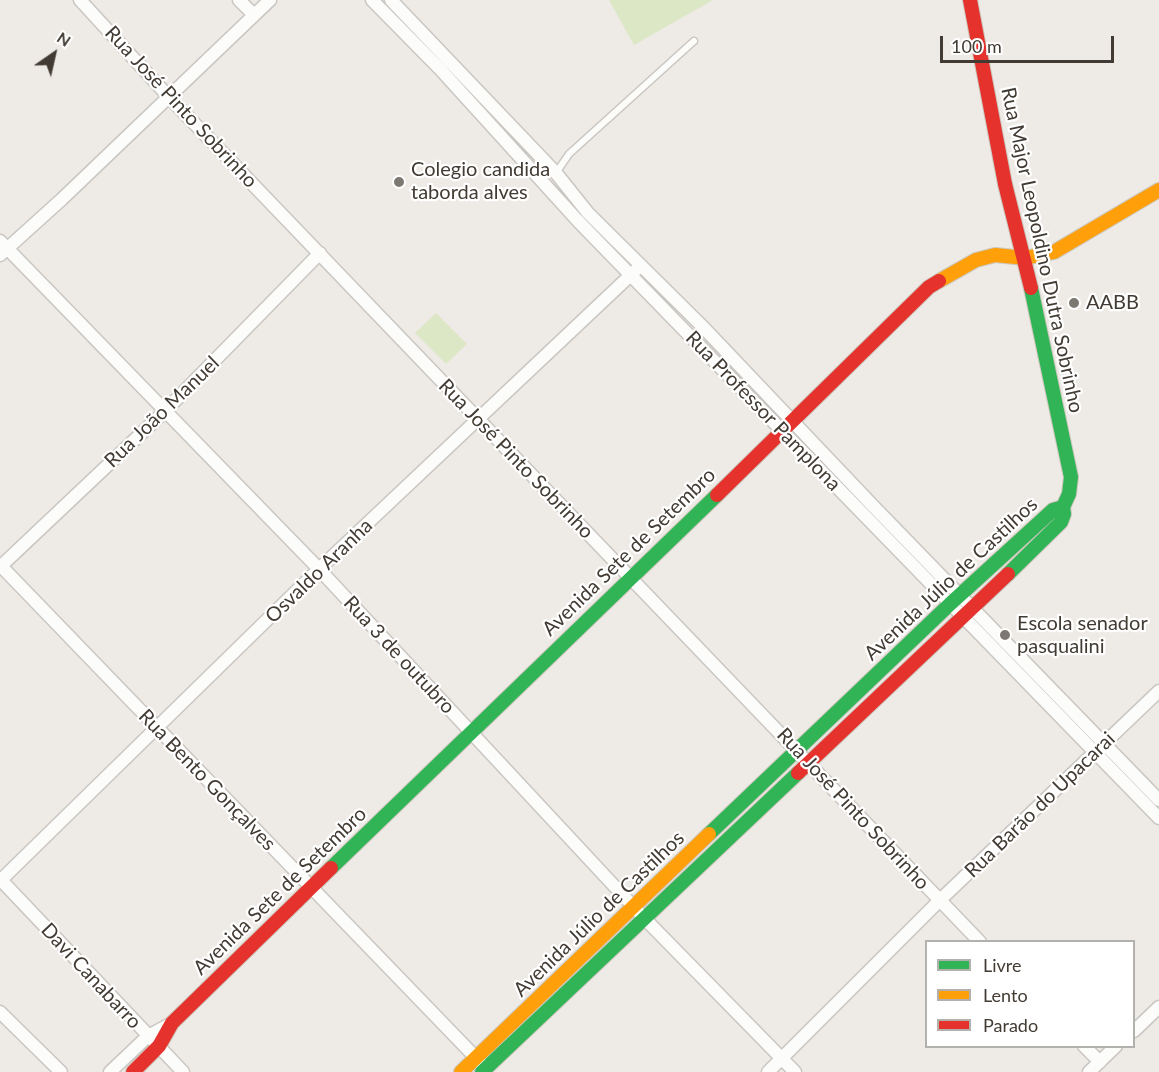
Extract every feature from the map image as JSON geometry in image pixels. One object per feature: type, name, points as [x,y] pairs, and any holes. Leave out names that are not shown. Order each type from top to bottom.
[{"type":"street","name":"Rua José Pinto Sobrinho","points":[[80,0],[168,96],[978,940]]},
{"type":"street","points":[[239,0],[254,15]]},
{"type":"street","points":[[2,248],[62,199],[270,0]]},
{"type":"street","name":"Rua Professor Pamplona","points":[[372,0],[445,64],[556,172],[588,213],[702,326],[865,516],[968,612],[1015,652],[1057,695],[1159,818]]},
{"type":"street","name":"Rua Professor Pamplona","points":[[391,0],[578,221],[692,336],[874,507],[955,600]]},
{"type":"street","name":"Rua Major Leopoldino Dutra Sobrinho","points":[[970,0],[1005,184],[1024,258],[1071,477],[1070,494],[1063,507]]},
{"type":"street","name":"Avenida Sete de Setembro","points":[[133,1072],[159,1046],[172,1023],[470,732],[788,427],[929,287],[976,260],[995,255],[1024,258],[1054,252],[1159,190]]},
{"type":"street","points":[[578,221],[588,213]]},
{"type":"street","name":"Rua 3 de outubro","points":[[2,248],[319,569],[645,919],[795,1072]]},
{"type":"street","name":"Rua João Manuel","points":[[0,566],[164,411],[320,253]]},
{"type":"street","name":"Osvaldo Aranha","points":[[0,880],[319,569],[641,266]]},
{"type":"street","points":[[692,336],[702,326]]},
{"type":"street","points":[[865,516],[874,507]]},
{"type":"street","name":"Avenida Júlio de Castilhos","points":[[461,1072],[955,600],[1053,510],[1063,507],[1064,514],[1061,522],[486,1071]]},
{"type":"street","name":"Rua Bento Gonçalves","points":[[0,566],[476,1058],[486,1071]]},
{"type":"street","name":"Rua Professor Pamplona","points":[[968,612],[1006,661],[1047,704],[1159,800]]},
{"type":"street","points":[[910,643],[923,655]]},
{"type":"street","points":[[1006,661],[1015,652]]},
{"type":"street","name":"Rua Barão do Upacarai","points":[[768,1072],[939,901],[1159,691]]},
{"type":"street","points":[[1047,704],[1057,695]]},
{"type":"street","points":[[715,830],[726,842]]},
{"type":"street","name":"Davi Canabarro","points":[[0,880],[183,1072]]},
{"type":"street","points":[[586,954],[596,965]]},
{"type":"street","points":[[1135,1030],[1159,1007]]},
{"type":"street","points":[[0,1012],[61,1072]]},
{"type":"street","points":[[520,1017],[530,1027]]},
{"type":"street","name":"Avenida Sete de Setembro","points":[[110,1072],[148,1035],[172,1023]]},
{"type":"street","points":[[1085,1048],[1100,1062]]},
{"type":"street","points":[[1089,1072],[1115,1048]]},
{"type":"lane","points":[[556,172],[569,154],[694,41]]},
{"type":"green space","points":[[609,0],[713,0],[634,45]]},
{"type":"green space","points":[[436,313],[467,344],[446,364],[415,333]]},
{"type":"traffic: fast","points":[[1008,574],[1061,522],[1071,477],[1031,288]]},
{"type":"traffic: fast","points":[[331,868],[717,495]]},
{"type":"traffic: fast","points":[[709,834],[950,604],[1053,510],[1063,507]]},
{"type":"traffic: fast","points":[[482,1072],[798,773]]},
{"type":"traffic: slow","points":[[939,281],[976,260],[995,255],[1025,258],[1054,252],[1159,190]]},
{"type":"traffic: slow","points":[[461,1072],[709,834]]},
{"type":"traffic: jam","points":[[970,0],[1005,184],[1031,288]]},
{"type":"traffic: jam","points":[[717,495],[929,287],[939,281]]},
{"type":"traffic: jam","points":[[798,773],[1008,574]]},
{"type":"traffic: jam","points":[[133,1072],[159,1046],[172,1023],[331,868]]},
{"type":"place","name":"Colegio candida taborda alves","points":[[399,182]]},
{"type":"place","name":"AABB","points":[[1074,303]]},
{"type":"place","name":"Escola senador pasqualini","points":[[1005,635]]}]
